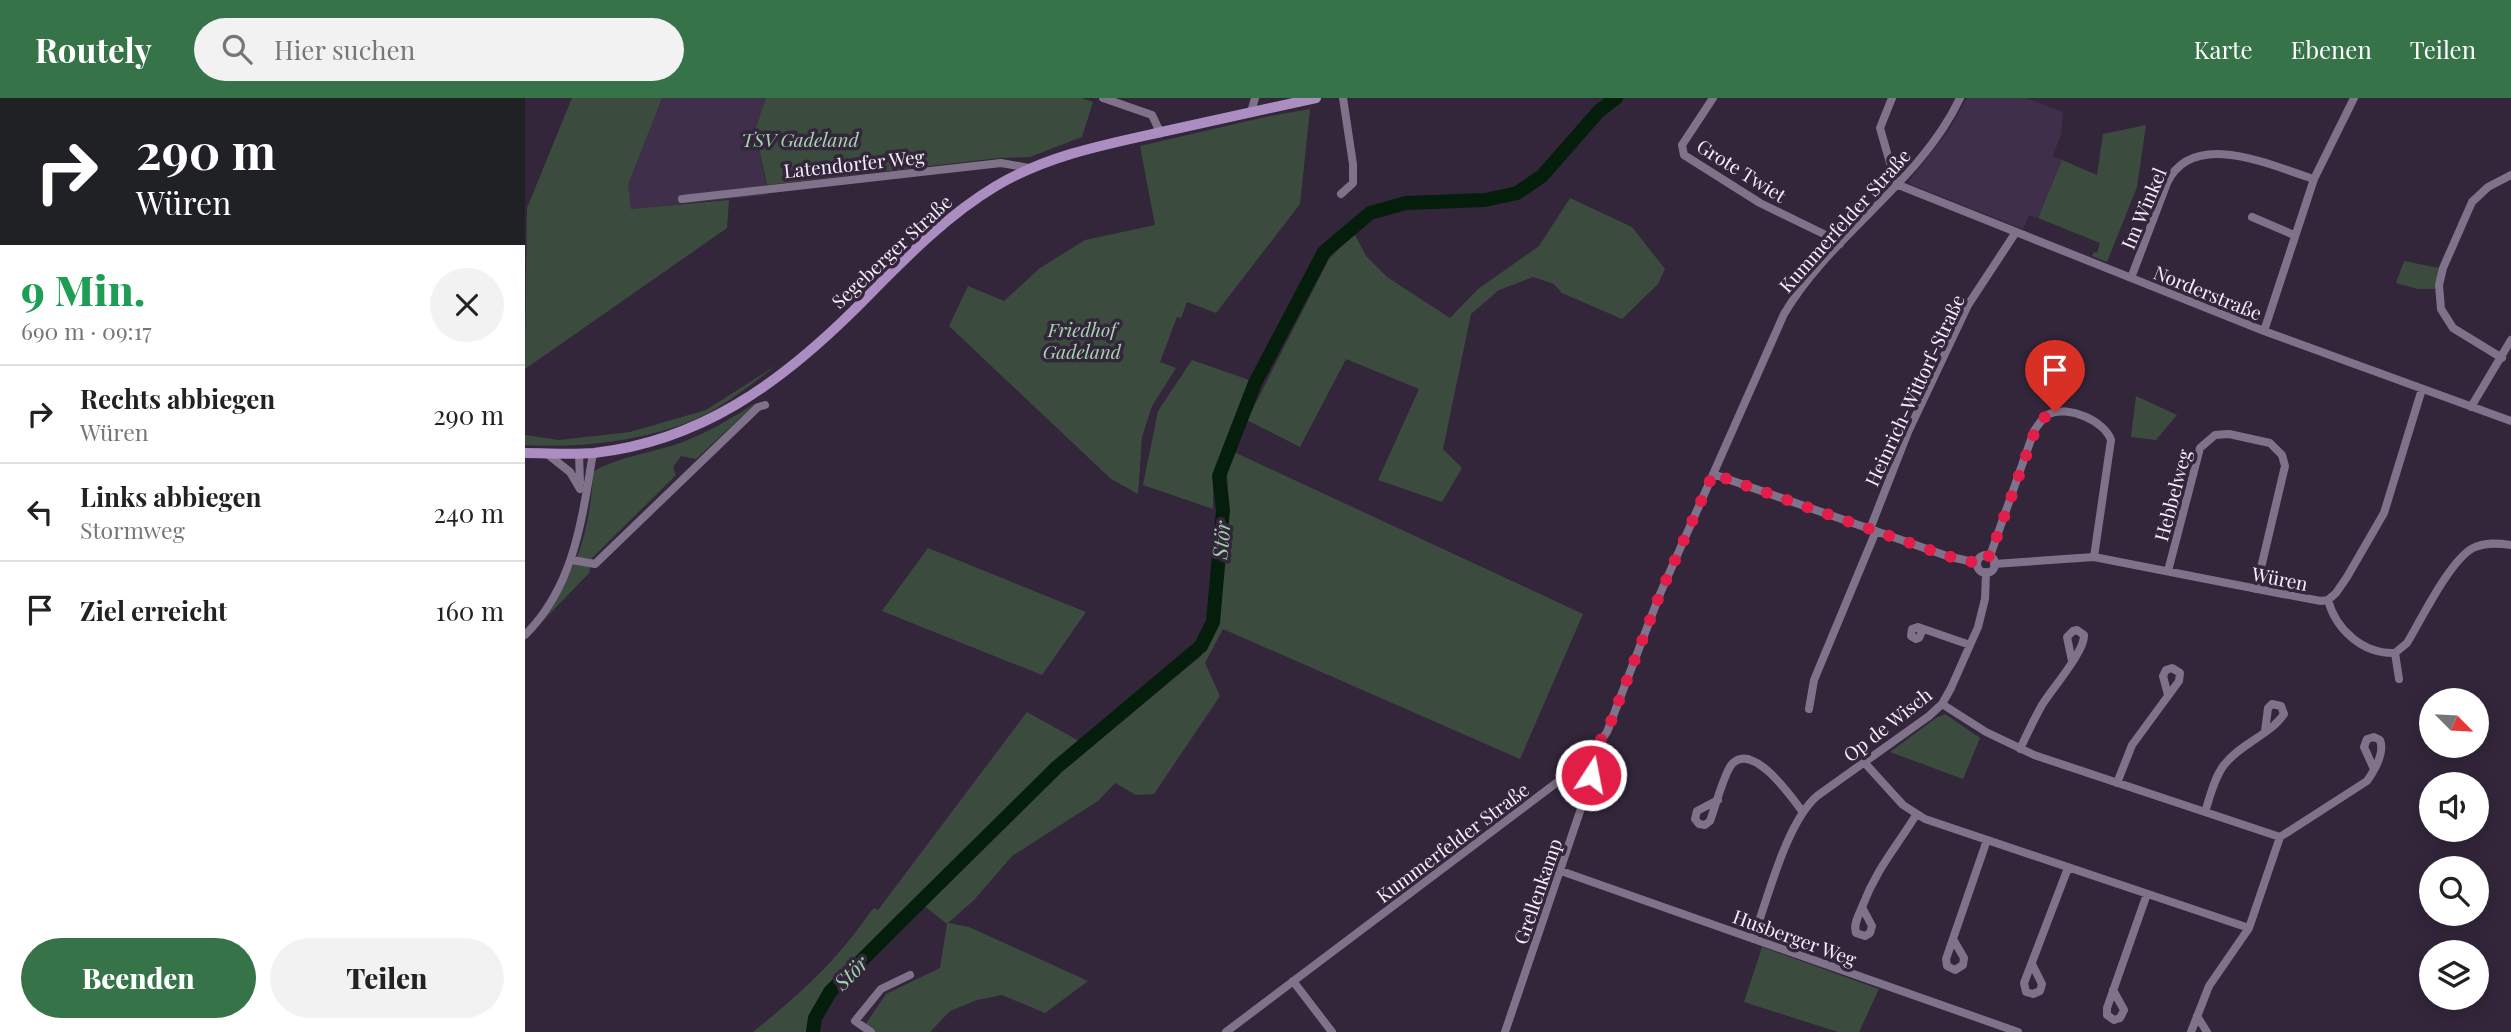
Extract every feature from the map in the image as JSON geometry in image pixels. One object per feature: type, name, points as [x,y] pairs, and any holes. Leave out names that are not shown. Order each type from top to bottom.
[{"type":"main road","name":"Segeberger Straße","points":[[525,453],[579,454],[632,447],[675,435],[705,422],[759,391],[808,352],[920,244],[967,204],[1029,168],[1075,152],[1316,98]]},
{"type":"street","points":[[1103,98],[1152,115],[1160,132]]},
{"type":"street","points":[[1251,112],[1255,98]]},
{"type":"street","points":[[1341,194],[1353,183],[1353,164],[1343,98]]},
{"type":"street","name":"Grote Twiet","points":[[1713,98],[1682,145],[1684,155],[1760,203],[1840,244]]},
{"type":"street","points":[[1892,98],[1880,128],[1896,184]]},
{"type":"street","name":"Kummerfelder Straße","points":[[1226,1032],[1584,760],[1607,732],[1660,594],[1784,314],[1800,289],[1934,141],[1960,98]]},
{"type":"street","points":[[2264,331],[2315,179],[2354,98]]},
{"type":"street","name":"Im Winkel","points":[[2131,278],[2167,183],[2184,162],[2203,155],[2221,153],[2315,179]]},
{"type":"street","name":"Latendorfer Weg","points":[[683,198],[1001,163],[1029,168]]},
{"type":"street","points":[[2506,355],[2453,328],[2441,309],[2439,285],[2443,268],[2472,202],[2488,187],[2511,175]]},
{"type":"street","name":"Norderstraße","points":[[1896,184],[2264,331],[2511,421]]},
{"type":"street","points":[[2252,217],[2294,235]]},
{"type":"street","name":"Heinrich-Wittorf-Straße","points":[[1809,709],[1814,680],[1908,432],[1968,305],[2016,232]]},
{"type":"street","points":[[2471,407],[2506,355],[2511,341]]},
{"type":"street","name":"Würen","points":[[1992,560],[2094,557],[2321,601],[2328,600],[2347,577],[2384,513],[2422,389]]},
{"type":"street","points":[[572,560],[595,564],[758,407],[765,405]]},
{"type":"street","points":[[1992,560],[1981,556],[1977,563],[1979,569],[1986,572],[1992,569],[1992,560],[2035,431],[2043,418],[2060,411],[2100,424],[2111,440],[2094,557]]},
{"type":"street","name":"Hebbelweg","points":[[2168,571],[2200,448],[2215,435],[2229,434],[2270,443],[2279,450],[2285,466],[2256,589]]},
{"type":"street","points":[[546,453],[570,471],[585,499]]},
{"type":"street","points":[[525,635],[555,596],[572,560],[589,489],[593,453]]},
{"type":"street","points":[[579,454],[580,489]]},
{"type":"street","points":[[1713,474],[1955,558],[1977,563]]},
{"type":"street","points":[[2395,653],[2407,643],[2459,559],[2481,545],[2511,545]]},
{"type":"street","name":"Op de Wisch","points":[[1753,939],[1792,830],[1802,811],[1817,796],[1942,704],[1970,646],[1983,608],[1986,572]]},
{"type":"street","points":[[2328,600],[2333,616],[2352,638],[2367,647],[2395,653]]},
{"type":"street","points":[[1923,629],[1970,646]]},
{"type":"street","points":[[2395,653],[2399,679]]},
{"type":"street","points":[[2020,749],[2036,716],[2072,661]]},
{"type":"street","points":[[2117,783],[2132,745],[2168,695]]},
{"type":"street","points":[[1942,704],[1986,732],[2020,749],[2280,837]]},
{"type":"street","points":[[2205,812],[2223,766],[2265,731]]},
{"type":"street","name":"Grellenkamp","points":[[1505,1032],[1590,782],[1590,770],[1584,760]]},
{"type":"street","points":[[1718,800],[1730,768],[1735,762],[1742,760],[1765,767],[1773,773],[1802,811]]},
{"type":"street","points":[[1864,762],[1903,805],[1916,815],[2249,929]]},
{"type":"street","points":[[2191,1032],[2209,986],[2249,929],[2280,837],[2363,785],[2374,769]]},
{"type":"street","points":[[1862,907],[1878,869],[1916,815]]},
{"type":"street","points":[[1953,939],[1987,840]]},
{"type":"street","points":[[2032,964],[2068,867]]},
{"type":"street","name":"Husberger Weg","points":[[1561,871],[2018,1032]]},
{"type":"street","points":[[2113,990],[2147,894]]},
{"type":"street","points":[[871,1032],[855,1021],[881,989],[910,975]]},
{"type":"street","points":[[1293,981],[1332,1032]]},
{"type":"street","points":[[2197,1016],[2207,1032]]},
{"type":"shaded area","points":[[662,98],[766,98],[755,130],[768,195],[631,209],[628,185]]},
{"type":"shaded area","points":[[1967,98],[2026,98],[2063,112],[2061,134],[2053,156],[2062,160],[2038,218],[2029,215],[2023,229],[1910,184],[1909,181],[1949,130]]},
{"type":"green space","points":[[572,98],[662,98],[628,185],[631,209],[729,200],[727,228],[525,369],[527,208]]},
{"type":"green space","name":"TSV Gadeland","points":[[766,98],[1081,98],[1093,102],[1082,137],[1030,157],[999,158],[767,185],[755,130]]},
{"type":"green space","name":"Friedhof Gadeland","points":[[1310,109],[1300,204],[1216,313],[1187,302],[1181,318],[1177,317],[1160,362],[1176,368],[1152,406],[1142,437],[1138,494],[1111,479],[949,326],[968,286],[1004,301],[1040,268],[1085,240],[1155,225],[1140,146]]},
{"type":"green space","points":[[2146,125],[2137,187],[2107,262],[2092,256],[2094,252],[2097,253],[2100,243],[2038,218],[2062,160],[2097,175],[2103,134]]},
{"type":"green space","points":[[1570,198],[1632,227],[1665,269],[1658,284],[1622,319],[1562,293],[1554,284],[1533,277],[1499,290],[1471,314],[1443,449],[1462,468],[1442,502],[1378,480],[1419,389],[1346,359],[1300,447],[1247,420],[1329,259],[1354,233],[1366,256],[1387,277],[1450,318],[1478,289],[1539,246]]},
{"type":"green space","points":[[2404,261],[2439,268],[2435,289],[2418,289],[2396,283]]},
{"type":"green space","points":[[1192,360],[1252,381],[1213,474],[1213,509],[1143,485],[1158,411]]},
{"type":"green space","points":[[777,365],[715,409],[673,428],[597,443],[525,445],[525,435],[559,440],[630,432],[706,410]]},
{"type":"green space","points":[[2136,396],[2177,415],[2156,440],[2131,437]]},
{"type":"green space","points":[[756,403],[696,459],[681,456],[673,467],[676,475],[592,558],[589,573],[539,625],[562,588],[578,553],[588,516],[593,472],[612,463],[690,439]]},
{"type":"green space","points":[[1234,452],[1583,614],[1520,759],[1223,629],[1205,663],[1220,696],[1154,794],[1136,795],[1115,783],[1098,801],[1012,856],[974,900],[948,923],[969,927],[1088,981],[1045,1013],[1002,995],[977,1000],[950,1011],[930,1032],[876,1032],[865,1025],[886,994],[940,968],[947,924],[917,900],[893,923],[896,926],[834,988],[824,1002],[813,1032],[753,1032],[817,976],[871,911],[874,908],[878,910],[1027,712],[1081,742],[1064,754],[1069,766],[1201,656],[1216,626],[1229,506],[1227,471]]},
{"type":"green space","points":[[928,548],[1086,612],[1042,675],[882,611]]},
{"type":"green space","points":[[1945,714],[1980,738],[1963,779],[1890,752]]},
{"type":"green space","points":[[1762,947],[1879,989],[1859,1032],[1838,1032],[1744,1002]]},
{"type":"waterway","name":"Stör","points":[[813,1032],[815,1018],[830,992],[896,926],[1057,767],[1201,646],[1213,622],[1223,510],[1219,476],[1255,383],[1324,252],[1370,213],[1406,203],[1485,200],[1517,193],[1542,176],[1599,111],[1616,98]]},
{"type":"route","points":[[1591,775],[1584,760],[1607,732],[1660,594],[1713,474],[1947,556],[1977,563],[1981,556],[1990,556],[2035,431],[2043,418],[2055,412]]}]
